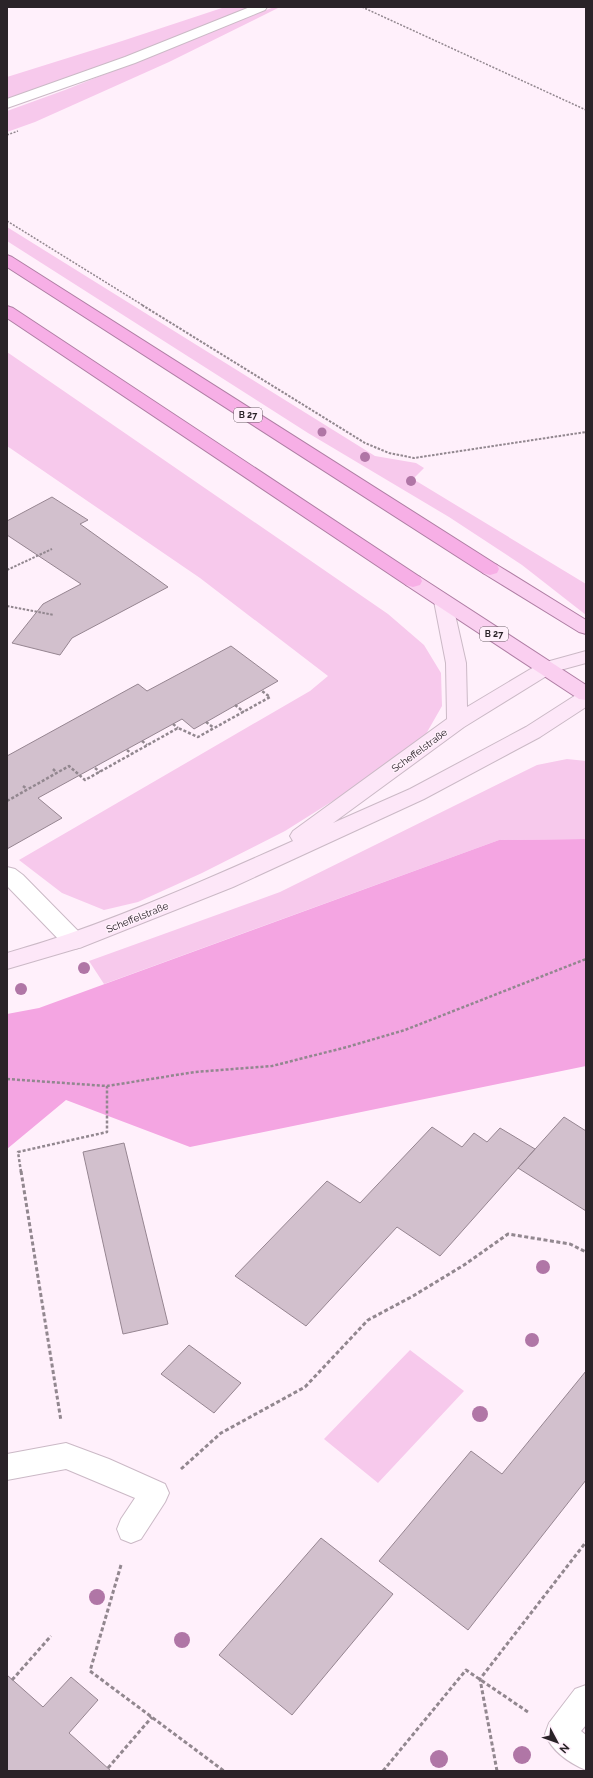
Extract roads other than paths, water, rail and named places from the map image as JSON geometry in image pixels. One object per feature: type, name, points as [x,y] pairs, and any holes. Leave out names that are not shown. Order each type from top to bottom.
[{"type":"highway","name":"B 27","points":[[7,260],[490,569]]},
{"type":"highway","name":"B 27","points":[[7,310],[413,581]]},
{"type":"main road","name":"B 27","points":[[490,569],[586,628]]},
{"type":"main road","name":"B 27","points":[[413,581],[586,694]]},
{"type":"street","points":[[7,104],[130,60],[261,7]]},
{"type":"street","points":[[443,601],[456,663],[457,722]]},
{"type":"street","name":"Scheffelstraße","points":[[264,864],[457,722],[546,668],[586,657]]},
{"type":"street","name":"Scheffelstraße","points":[[7,961],[74,941],[264,864],[417,794],[533,732],[586,698]]},
{"type":"street","points":[[7,875],[15,881],[74,941]]},
{"type":"street","points":[[7,1467],[66,1456],[99,1468],[155,1493],[131,1529]]},
{"type":"street","points":[[586,1700],[560,1734],[586,1754]]}]
